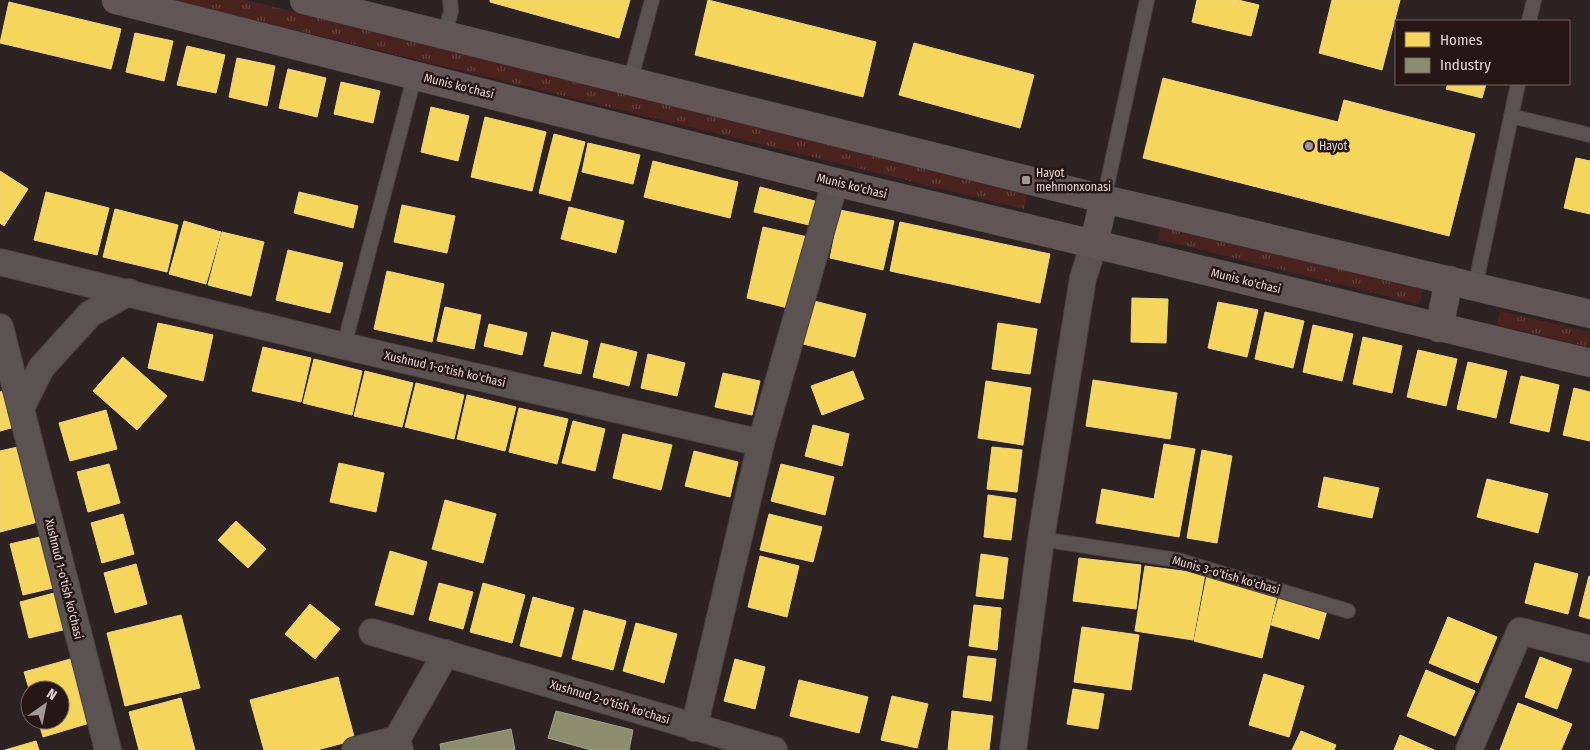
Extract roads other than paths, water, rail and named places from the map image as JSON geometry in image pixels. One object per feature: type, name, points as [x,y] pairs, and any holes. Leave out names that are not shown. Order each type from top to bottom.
[{"type":"street","name":"Munis ko'chasi","points":[[116,0],[415,74],[835,182],[1590,363]]},
{"type":"street","points":[[304,0],[1104,199],[1590,314]]},
{"type":"street","points":[[694,728],[761,443],[835,182]]},
{"type":"street","points":[[1013,750],[1041,539],[1083,278],[1094,244],[1104,199]]},
{"type":"street","name":"Xushnud 1-o'tish ko'chasi","points":[[0,262],[344,346],[761,443]]},
{"type":"street","points":[[1439,328],[1449,280]]},
{"type":"street","points":[[21,408],[41,368],[90,314],[129,292]]},
{"type":"street","name":"Xushnud 1-o'tish ko'chasi","points":[[0,326],[108,750]]},
{"type":"street","points":[[1469,750],[1520,631],[1590,649]]},
{"type":"street","name":"Xushnud 2-o'tish ko'chasi","points":[[372,632],[774,750]]},
{"type":"street","points":[[355,750],[399,745],[446,653]]},
{"type":"lane","points":[[444,35],[450,12],[450,0]]},
{"type":"lane","points":[[630,82],[652,0]]},
{"type":"lane","points":[[1104,199],[1147,0]]},
{"type":"lane","points":[[1530,20],[1534,0]]},
{"type":"lane","points":[[344,346],[415,74]]},
{"type":"lane","points":[[1475,286],[1518,85]]},
{"type":"lane","points":[[1511,116],[1590,135]]},
{"type":"lane","name":"Munis 3-o'tish ko'chasi","points":[[1041,539],[1177,560],[1348,611]]},
{"type":"place","name":"Hayot","points":[[1309,146]]},
{"type":"place","name":"Hayot mehmonxonasi","points":[[1026,180]]}]
